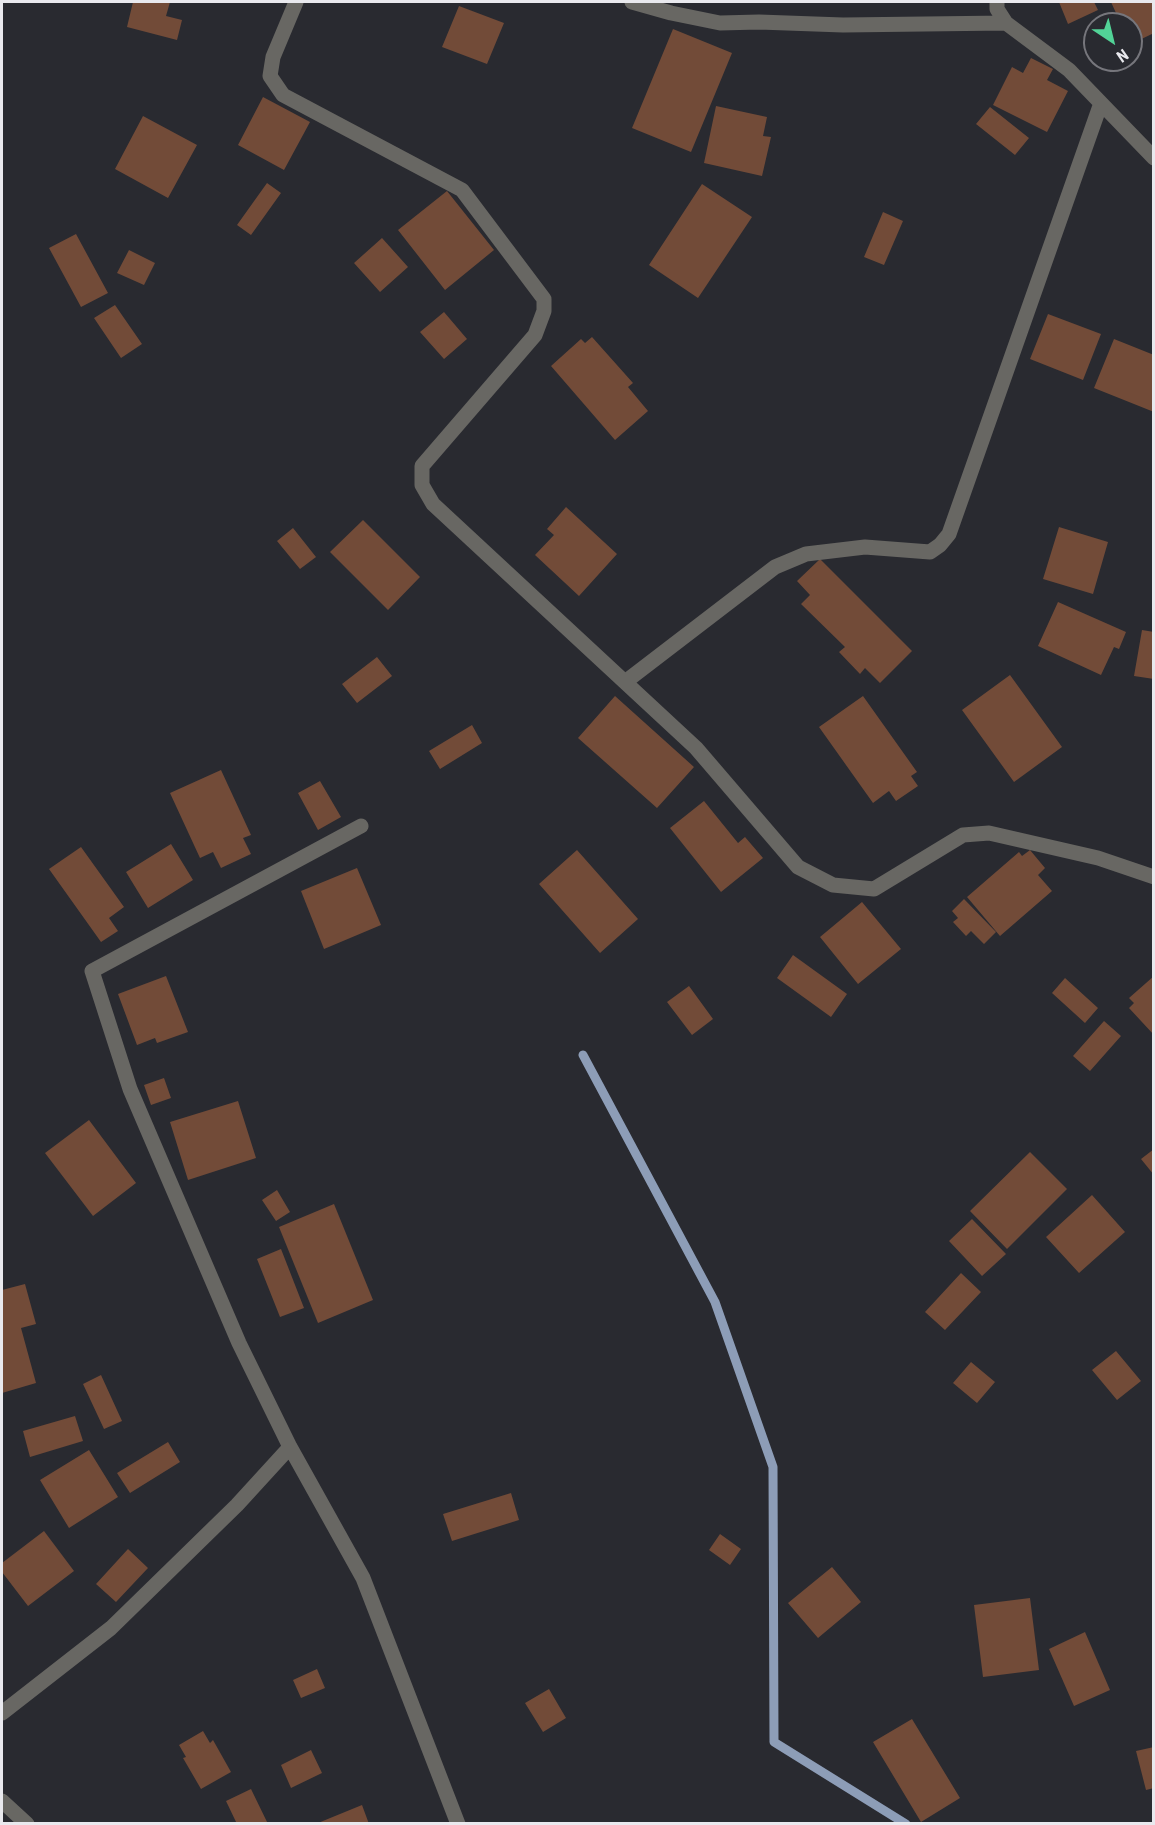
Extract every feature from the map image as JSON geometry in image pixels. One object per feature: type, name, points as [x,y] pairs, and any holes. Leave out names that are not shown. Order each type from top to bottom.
[{"type":"street","points":[[296,2],[273,57],[270,76],[279,91],[462,190],[544,299],[544,311],[535,335],[422,466],[422,485],[434,504],[696,748],[798,867],[833,885],[874,889],[963,835],[989,833],[1098,858],[1154,877]]},
{"type":"street","points":[[632,2],[720,23],[843,25],[1006,23]]},
{"type":"street","points":[[997,2],[997,9],[1006,23],[1069,70],[1154,158]]},
{"type":"street","points":[[625,682],[775,567],[806,554],[865,547],[930,552],[949,534],[1101,103]]},
{"type":"street","points":[[361,826],[93,971],[130,1089],[239,1343],[290,1447],[363,1578],[458,1824]]},
{"type":"street","points":[[2,1713],[111,1628],[237,1505],[290,1447]]},
{"type":"street","points":[[2,1800],[27,1824]]},
{"type":"building","points":[[133,2],[170,2],[166,16],[182,20],[177,40],[127,27]]},
{"type":"building","points":[[1059,2],[1094,2],[1098,10],[1083,12],[1083,17],[1068,24]]},
{"type":"building","points":[[1111,2],[1154,2],[1154,33],[1143,38],[1143,12],[1116,12]]},
{"type":"building","points":[[459,6],[504,23],[487,64],[442,47]]},
{"type":"building","points":[[673,29],[732,53],[691,152],[632,128]]},
{"type":"building","points":[[1031,58],[1053,69],[1047,80],[1068,91],[1047,132],[993,105],[1012,67],[1023,73]]},
{"type":"building","points":[[263,97],[310,122],[284,170],[238,145]]},
{"type":"building","points":[[716,106],[767,117],[763,136],[771,137],[762,176],[704,163]]},
{"type":"building","points":[[990,107],[1029,138],[1015,155],[976,124]]},
{"type":"building","points":[[143,116],[197,145],[168,198],[115,169]]},
{"type":"building","points":[[267,183],[281,193],[251,235],[237,225]]},
{"type":"building","points":[[702,184],[752,217],[698,298],[649,265]]},
{"type":"building","points":[[447,191],[494,250],[445,290],[398,230]]},
{"type":"building","points":[[883,212],[903,221],[884,265],[864,257]]},
{"type":"building","points":[[76,234],[108,293],[81,307],[49,248]]},
{"type":"building","points":[[382,238],[408,267],[380,292],[354,263]]},
{"type":"building","points":[[129,250],[155,263],[144,285],[117,273]]},
{"type":"building","points":[[115,305],[142,344],[121,358],[94,318]]},
{"type":"building","points":[[444,312],[467,339],[444,359],[420,332]]},
{"type":"building","points":[[1048,314],[1101,334],[1083,380],[1030,359]]},
{"type":"building","points":[[592,337],[633,383],[628,387],[648,411],[615,440],[551,366],[581,339],[585,343]]},
{"type":"building","points":[[1114,339],[1154,355],[1154,412],[1094,388]]},
{"type":"building","points":[[566,507],[617,554],[579,596],[535,555],[554,535],[547,529]]},
{"type":"building","points":[[363,520],[420,577],[388,610],[330,552]]},
{"type":"building","points":[[1059,527],[1108,542],[1093,594],[1043,579]]},
{"type":"building","points":[[293,528],[316,557],[300,569],[277,541]]},
{"type":"building","points":[[820,559],[912,651],[880,683],[865,668],[860,674],[839,652],[845,647],[801,604],[810,595],[797,581]]},
{"type":"building","points":[[1058,602],[1126,632],[1119,649],[1114,647],[1101,675],[1038,646]]},
{"type":"building","points":[[1142,630],[1154,632],[1154,679],[1134,676]]},
{"type":"building","points":[[377,657],[392,676],[357,703],[342,684]]},
{"type":"building","points":[[1010,675],[1062,747],[1014,782],[962,710]]},
{"type":"building","points":[[615,696],[694,767],[657,808],[578,738]]},
{"type":"building","points":[[863,696],[917,772],[911,776],[918,786],[896,801],[889,791],[873,803],[819,727]]},
{"type":"building","points":[[472,725],[482,743],[440,769],[429,751]]},
{"type":"building","points":[[221,770],[251,835],[243,838],[251,854],[221,868],[213,852],[200,858],[170,793]]},
{"type":"building","points":[[320,781],[341,817],[318,830],[298,793]]},
{"type":"building","points":[[704,801],[738,843],[745,837],[763,858],[721,892],[670,828]]},
{"type":"building","points":[[171,844],[193,880],[148,908],[126,872]]},
{"type":"building","points":[[81,847],[124,907],[109,918],[118,931],[101,942],[49,869]]},
{"type":"building","points":[[577,850],[638,919],[600,953],[539,884]]},
{"type":"building","points":[[1030,850],[1045,868],[1038,875],[1052,891],[1000,936],[967,897],[1019,852],[1022,856]]},
{"type":"building","points":[[357,868],[381,925],[324,949],[301,891]]},
{"type":"building","points":[[964,899],[996,932],[984,944],[971,931],[966,936],[953,922],[958,918],[952,911]]},
{"type":"building","points":[[862,902],[901,949],[858,984],[820,937]]},
{"type":"building","points":[[793,955],[847,994],[831,1017],[777,978]]},
{"type":"building","points":[[166,976],[188,1032],[157,1043],[155,1038],[137,1045],[118,994]]},
{"type":"building","points":[[1154,976],[1154,1035],[1129,1008],[1134,1003],[1129,998]]},
{"type":"building","points":[[1065,978],[1098,1008],[1085,1023],[1052,993]]},
{"type":"building","points":[[689,986],[713,1019],[692,1035],[667,1002]]},
{"type":"building","points":[[1104,1021],[1121,1036],[1090,1071],[1073,1056]]},
{"type":"building","points":[[164,1078],[171,1098],[151,1105],[144,1085]]},
{"type":"building","points":[[238,1101],[256,1158],[188,1180],[170,1122]]},
{"type":"building","points":[[89,1120],[136,1183],[93,1216],[45,1153]]},
{"type":"building","points":[[1154,1149],[1154,1175],[1141,1159]]},
{"type":"building","points":[[1030,1152],[1067,1189],[1007,1249],[970,1211]]},
{"type":"building","points":[[277,1190],[290,1212],[276,1221],[262,1200]]},
{"type":"building","points":[[1092,1195],[1125,1232],[1079,1273],[1046,1237]]},
{"type":"building","points":[[334,1204],[373,1300],[318,1323],[279,1227]]},
{"type":"building","points":[[972,1219],[1006,1254],[982,1276],[949,1241]]},
{"type":"building","points":[[281,1249],[304,1308],[280,1317],[257,1259]]},
{"type":"building","points":[[961,1273],[981,1292],[945,1330],[925,1312]]},
{"type":"building","points":[[25,1284],[36,1324],[21,1328],[36,1383],[2,1393],[2,1290]]},
{"type":"building","points":[[1116,1351],[1141,1381],[1117,1400],[1092,1370]]},
{"type":"building","points":[[971,1362],[995,1382],[977,1403],[953,1383]]},
{"type":"building","points":[[101,1375],[122,1421],[104,1429],[83,1384]]},
{"type":"building","points":[[75,1416],[83,1441],[30,1457],[23,1431]]},
{"type":"building","points":[[168,1442],[180,1462],[130,1493],[117,1473]]},
{"type":"building","points":[[89,1450],[118,1497],[69,1528],[40,1480]]},
{"type":"building","points":[[511,1493],[519,1520],[452,1541],[443,1514]]},
{"type":"building","points":[[44,1531],[74,1571],[28,1606],[2,1572],[2,1563]]},
{"type":"building","points":[[720,1534],[741,1549],[730,1565],[709,1550]]},
{"type":"building","points":[[128,1549],[148,1568],[116,1602],[96,1584]]},
{"type":"building","points":[[832,1567],[861,1602],[818,1638],[788,1603]]},
{"type":"building","points":[[1030,1598],[1039,1670],[983,1677],[974,1605]]},
{"type":"building","points":[[1085,1632],[1110,1690],[1074,1706],[1049,1649]]},
{"type":"building","points":[[317,1669],[325,1688],[301,1698],[293,1680]]},
{"type":"building","points":[[549,1689],[566,1718],[543,1732],[525,1703]]},
{"type":"building","points":[[912,1719],[960,1798],[921,1822],[873,1742]]},
{"type":"building","points":[[203,1731],[210,1743],[213,1740],[231,1772],[201,1789],[183,1758],[186,1757],[179,1745]]},
{"type":"building","points":[[1154,1747],[1154,1788],[1146,1790],[1136,1751]]},
{"type":"building","points":[[311,1750],[322,1773],[291,1788],[281,1765]]},
{"type":"building","points":[[251,1789],[268,1824],[237,1824],[226,1801]]},
{"type":"building","points":[[362,1805],[369,1824],[318,1824],[318,1823]]},
{"type":"waterway","points":[[583,1055],[715,1302],[773,1467],[774,1742],[906,1824]]}]
